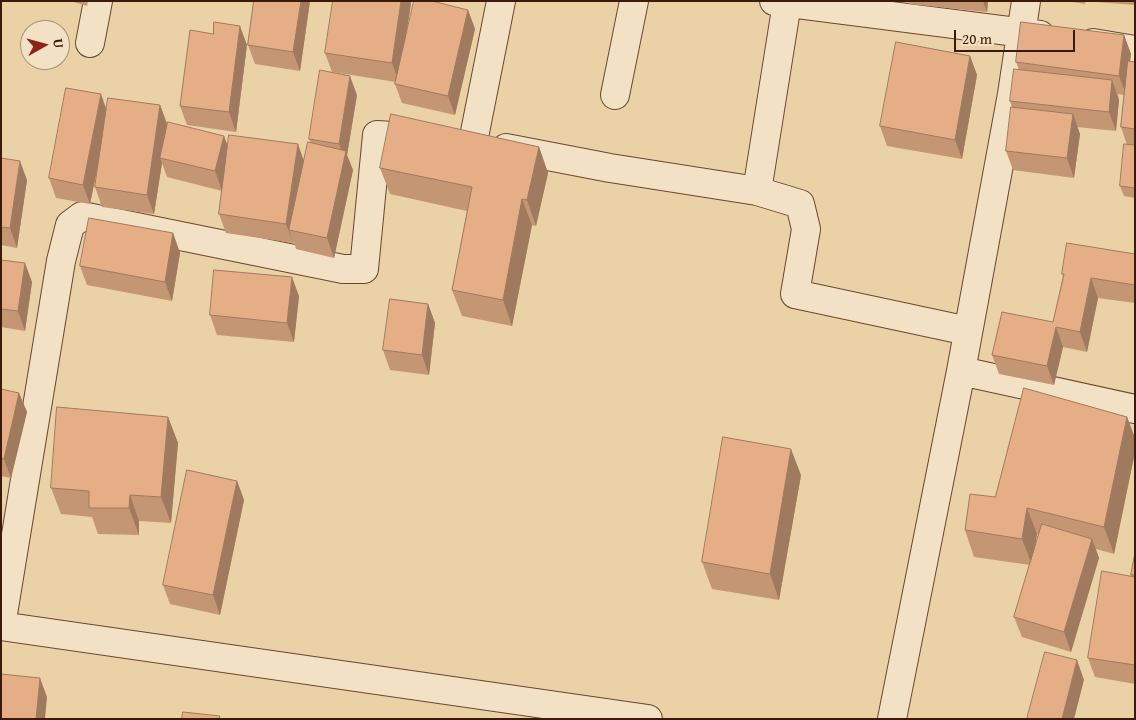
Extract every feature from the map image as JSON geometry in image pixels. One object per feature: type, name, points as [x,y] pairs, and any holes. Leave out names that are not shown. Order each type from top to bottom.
[{"type":"street","points":[[90,43],[98,1]]},
{"type":"street","points":[[473,142],[501,1]]},
{"type":"street","points":[[615,94],[634,1]]},
{"type":"street","points":[[892,719],[961,371],[1012,94],[1026,1]]},
{"type":"street","points":[[757,192],[781,2],[1022,32],[1135,50]]},
{"type":"street","points":[[648,719],[1,626],[61,261],[70,225],[82,216],[343,269],[364,269],[377,135],[473,142],[610,168],[757,192],[800,204],[806,230],[795,294],[968,331]]},
{"type":"street","points":[[961,371],[1135,410]]},
{"type":"building","points":[[254,1],[301,1],[293,52],[248,45]]},
{"type":"building","points":[[333,1],[401,1],[392,63],[325,53]]},
{"type":"building","points":[[414,1],[432,1],[468,10],[448,96],[395,84]]},
{"type":"building","points":[[214,22],[240,26],[229,112],[180,106],[190,30],[213,34]]},
{"type":"building","points":[[1021,22],[1124,35],[1119,76],[1016,62]]},
{"type":"building","points":[[896,42],[970,56],[955,140],[880,126]]},
{"type":"building","points":[[1128,61],[1135,62],[1135,129],[1121,127]]},
{"type":"building","points":[[1014,69],[1112,80],[1109,112],[1010,101]]},
{"type":"building","points":[[320,70],[350,76],[339,144],[309,139]]},
{"type":"building","points":[[66,88],[101,94],[83,185],[49,178]]},
{"type":"building","points":[[108,98],[160,105],[147,195],[95,187]]},
{"type":"building","points":[[1011,107],[1073,114],[1067,158],[1006,151]]},
{"type":"building","points":[[391,114],[539,147],[527,200],[522,199],[503,300],[452,290],[472,187],[380,168]]},
{"type":"building","points":[[168,122],[224,136],[215,171],[160,158]]},
{"type":"building","points":[[229,135],[298,144],[286,224],[219,214]]},
{"type":"building","points":[[308,142],[346,151],[327,238],[289,230]]},
{"type":"building","points":[[1124,144],[1135,145],[1135,188],[1120,186]]},
{"type":"building","points":[[1,158],[20,161],[10,228],[1,227]]},
{"type":"building","points":[[89,218],[173,233],[165,282],[80,266]]},
{"type":"building","points":[[1067,243],[1135,254],[1135,285],[1091,278],[1080,332],[1056,327],[1047,366],[992,355],[1002,312],[1053,322],[1064,274],[1062,274]]},
{"type":"building","points":[[1,260],[25,263],[18,311],[1,309]]},
{"type":"building","points":[[214,270],[292,277],[287,323],[210,315]]},
{"type":"building","points":[[390,299],[428,304],[422,355],[383,350]]},
{"type":"building","points":[[1024,388],[1127,417],[1104,527],[1027,508],[1022,539],[965,530],[970,494],[995,497]]},
{"type":"building","points":[[1,389],[19,393],[4,459],[1,458]]},
{"type":"building","points":[[57,407],[168,417],[161,497],[130,495],[129,508],[89,508],[89,491],[51,488]]},
{"type":"building","points":[[723,437],[791,449],[770,574],[702,562]]},
{"type":"building","points":[[187,470],[237,481],[213,595],[163,585]]},
{"type":"building","points":[[1042,524],[1092,539],[1064,632],[1014,617]]},
{"type":"building","points":[[1135,553],[1135,575],[1131,575]]},
{"type":"building","points":[[1102,571],[1135,577],[1135,665],[1088,658]]},
{"type":"building","points":[[1045,652],[1077,660],[1062,719],[1027,719]]},
{"type":"building","points":[[1,674],[40,678],[36,719],[1,719]]},
{"type":"building","points":[[183,712],[220,716],[219,719],[182,719]]}]
